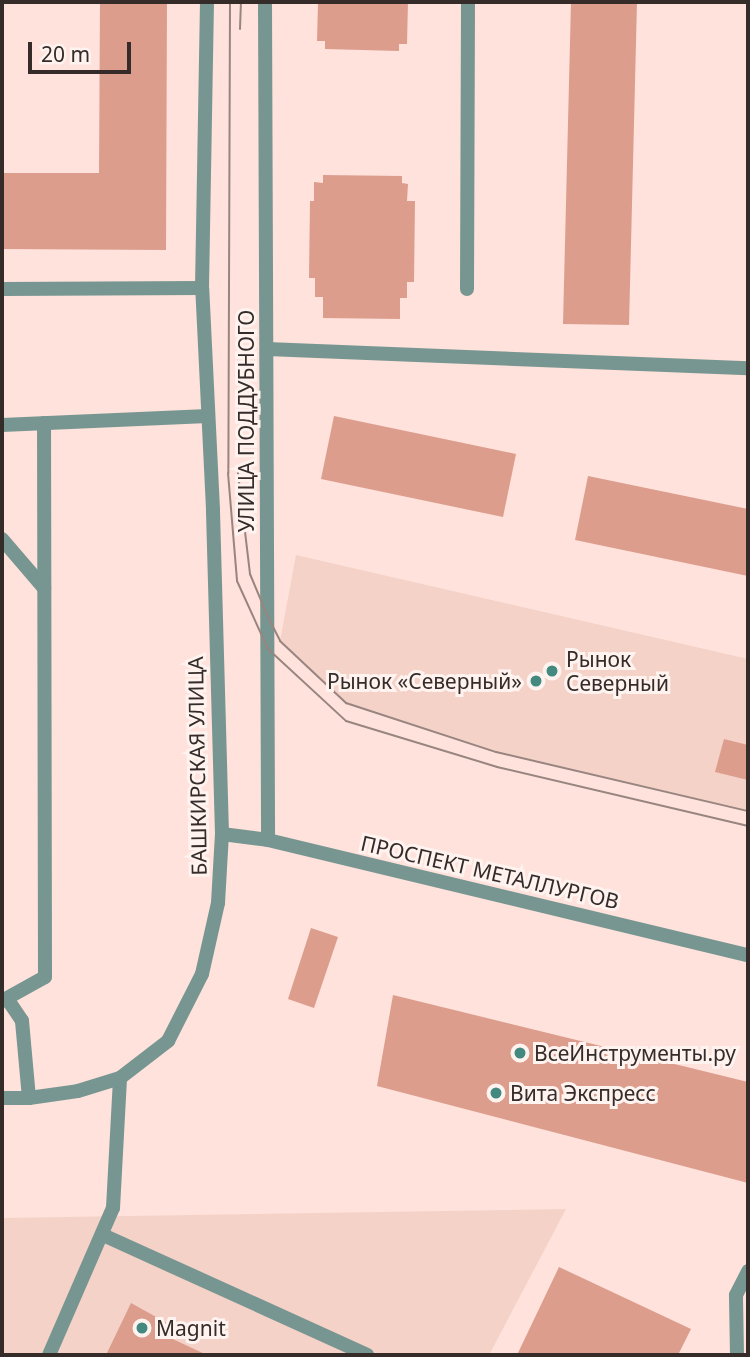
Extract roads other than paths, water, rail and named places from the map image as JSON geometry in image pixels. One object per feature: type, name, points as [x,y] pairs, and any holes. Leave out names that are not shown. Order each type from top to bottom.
[{"type":"street","name":"УЛИЦА ПОДДУБНОГО","points":[[207,2],[202,288],[213,509]]},
{"type":"street","name":"УЛИЦА ПОДДУБНОГО","points":[[265,2],[268,840]]},
{"type":"street","points":[[467,289],[468,2]]},
{"type":"street","points":[[2,289],[202,288]]},
{"type":"street","points":[[267,349],[748,368]]},
{"type":"street","points":[[2,425],[208,416]]},
{"type":"street","points":[[29,1098],[22,1021],[5,1001],[45,977],[44,423]]},
{"type":"street","name":"БАШКИРСКАЯ УЛИЦА","points":[[2,1098],[29,1098],[78,1091],[120,1077],[168,1041],[202,974],[218,903],[222,834],[213,509]]},
{"type":"street","points":[[2,539],[44,588]]},
{"type":"street","name":"ПРОСПЕКТ МЕТАЛЛУРГОВ","points":[[222,834],[268,840],[748,955]]},
{"type":"street","points":[[49,1355],[113,1208],[120,1077]]},
{"type":"street","points":[[103,1235],[367,1355]]},
{"type":"street","points":[[737,1355],[736,1295],[748,1271]]},
{"type":"tram line","points":[[230,2],[228,473],[237,581],[268,649],[346,721],[497,767],[748,826]]},
{"type":"tram line","points":[[240,29],[241,2]]},
{"type":"tram line","points":[[238,473],[250,574],[268,617],[280,641],[346,703],[496,752],[748,811]]},
{"type":"place","name":"Рынок Северный","points":[[552,671]]},
{"type":"place","name":"Рынок «Северный»","points":[[536,681]]},
{"type":"place","name":"ВсеИнструменты.ру","points":[[520,1053]]},
{"type":"place","name":"Вита Экспресс","points":[[496,1093]]},
{"type":"place","name":"Magnit","points":[[142,1328]]}]
